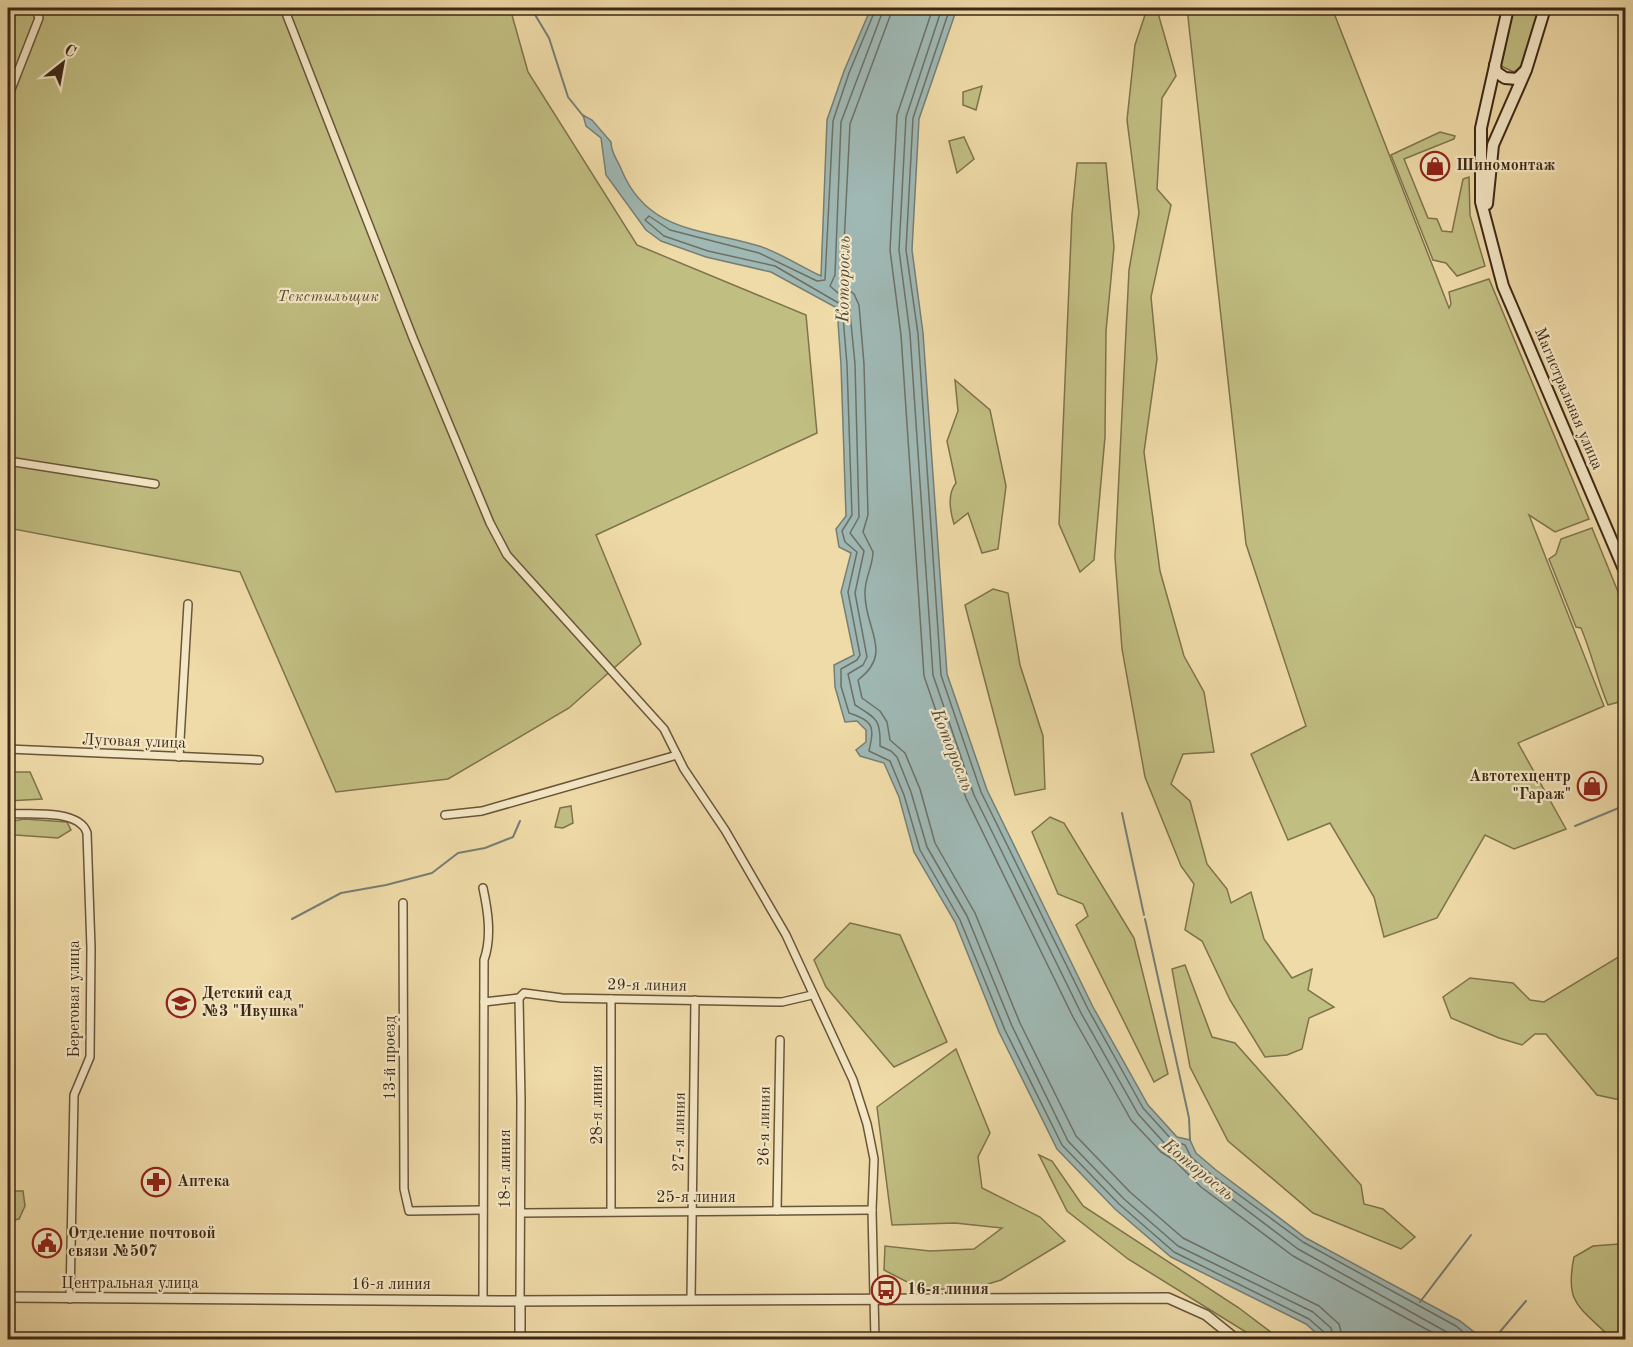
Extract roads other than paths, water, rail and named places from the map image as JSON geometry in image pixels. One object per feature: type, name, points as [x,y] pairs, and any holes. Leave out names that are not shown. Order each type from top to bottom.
[{"type":"main road","name":"Магистральная улица","points":[[1508,8],[1495,62],[1480,145],[1481,202],[1503,286],[1626,574]]},
{"type":"main road","name":"Магистральная улица","points":[[1488,234],[1487,197],[1493,145],[1526,70],[1545,8]]},
{"type":"main road","points":[[1495,62],[1496,72],[1505,78],[1517,79],[1526,70]]},
{"type":"main road","points":[[1480,145],[1493,145]]},
{"type":"street","points":[[8,97],[39,18],[34,8]]},
{"type":"street","points":[[284,8],[413,338],[507,555],[540,595],[664,729],[677,755],[725,830],[786,935],[853,1080],[867,1124],[874,1159],[872,1210],[875,1340]]},
{"type":"street","points":[[8,461],[155,484]]},
{"type":"street","points":[[179,757],[188,604]]},
{"type":"street","name":"Луговая улица","points":[[8,749],[259,760]]},
{"type":"street","points":[[445,815],[482,811],[677,755]]},
{"type":"street","name":"Береговая улица","points":[[8,814],[65,816],[83,825],[87,833],[91,948],[90,1057],[74,1095],[70,1299]]},
{"type":"street","points":[[483,888],[488,926],[488,944],[484,960],[483,1300]]},
{"type":"street","name":"13-й проезд","points":[[403,903],[404,1190],[409,1211],[483,1209]]},
{"type":"street","name":"29-я линия","points":[[484,1002],[519,998],[524,993],[611,999],[782,1002],[812,994]]},
{"type":"street","name":"18-я линия","points":[[519,998],[520,1340]]},
{"type":"street","name":"28-я линия","points":[[611,999],[611,1212]]},
{"type":"street","name":"27-я линия","points":[[691,1300],[694,1000]]},
{"type":"street","name":"26-я линия","points":[[777,1211],[780,1040]]},
{"type":"street","name":"25-я линия","points":[[521,1213],[872,1210]]},
{"type":"street","name":"Центральная улица","points":[[8,1298],[252,1299]]},
{"type":"street","name":"16-я линия","points":[[252,1299],[520,1301],[1168,1298],[1206,1315],[1237,1340]]},
{"type":"water","name":"Которосль","points":[[871,8],[957,8],[919,119],[912,250],[923,333],[947,674],[987,790],[1093,1007],[1148,1105],[1177,1137],[1190,1140],[1196,1153],[1216,1170],[1306,1238],[1460,1321],[1483,1339],[1323,1339],[1306,1324],[1171,1257],[1115,1209],[1057,1149],[999,1032],[955,922],[914,852],[899,797],[884,763],[860,756],[856,750],[866,742],[866,730],[857,721],[845,722],[835,687],[834,665],[854,655],[841,592],[851,553],[839,547],[836,529],[846,516],[837,308],[771,272],[706,257],[661,241],[646,230],[606,175],[601,138],[586,126],[583,115],[592,120],[611,142],[613,154],[633,191],[647,206],[662,217],[698,231],[759,246],[821,276],[827,120],[844,71]]},
{"type":"waterway","points":[[531,8],[549,38],[568,97],[584,117]]},
{"type":"waterway","points":[[1575,826],[1626,805]]},
{"type":"waterway","points":[[1122,813],[1144,915]]},
{"type":"waterway","points":[[292,919],[341,893],[386,885],[432,873],[458,853],[485,848],[513,837],[520,821]]},
{"type":"waterway","name":"Которосль","points":[[1145,919],[1189,1118],[1190,1140]]},
{"type":"waterway","points":[[1420,1302],[1471,1235]]},
{"type":"waterway","points":[[1493,1340],[1526,1301]]},
{"type":"place","name":"Шиномонтаж","points":[[1435,166]]},
{"type":"place","name":"Автотехцентр \"Гараж\"","points":[[1592,786]]},
{"type":"place","name":"Детский сад №3 \"Ивушка\"","points":[[181,1003]]},
{"type":"place","name":"Аптека","points":[[156,1182]]},
{"type":"place","name":"Отделение почтовой связи №507","points":[[47,1243]]},
{"type":"place","name":"16-я линия","points":[[886,1290]]},
{"type":"park label","name":"Текстильщик","points":[[328,297]]}]
